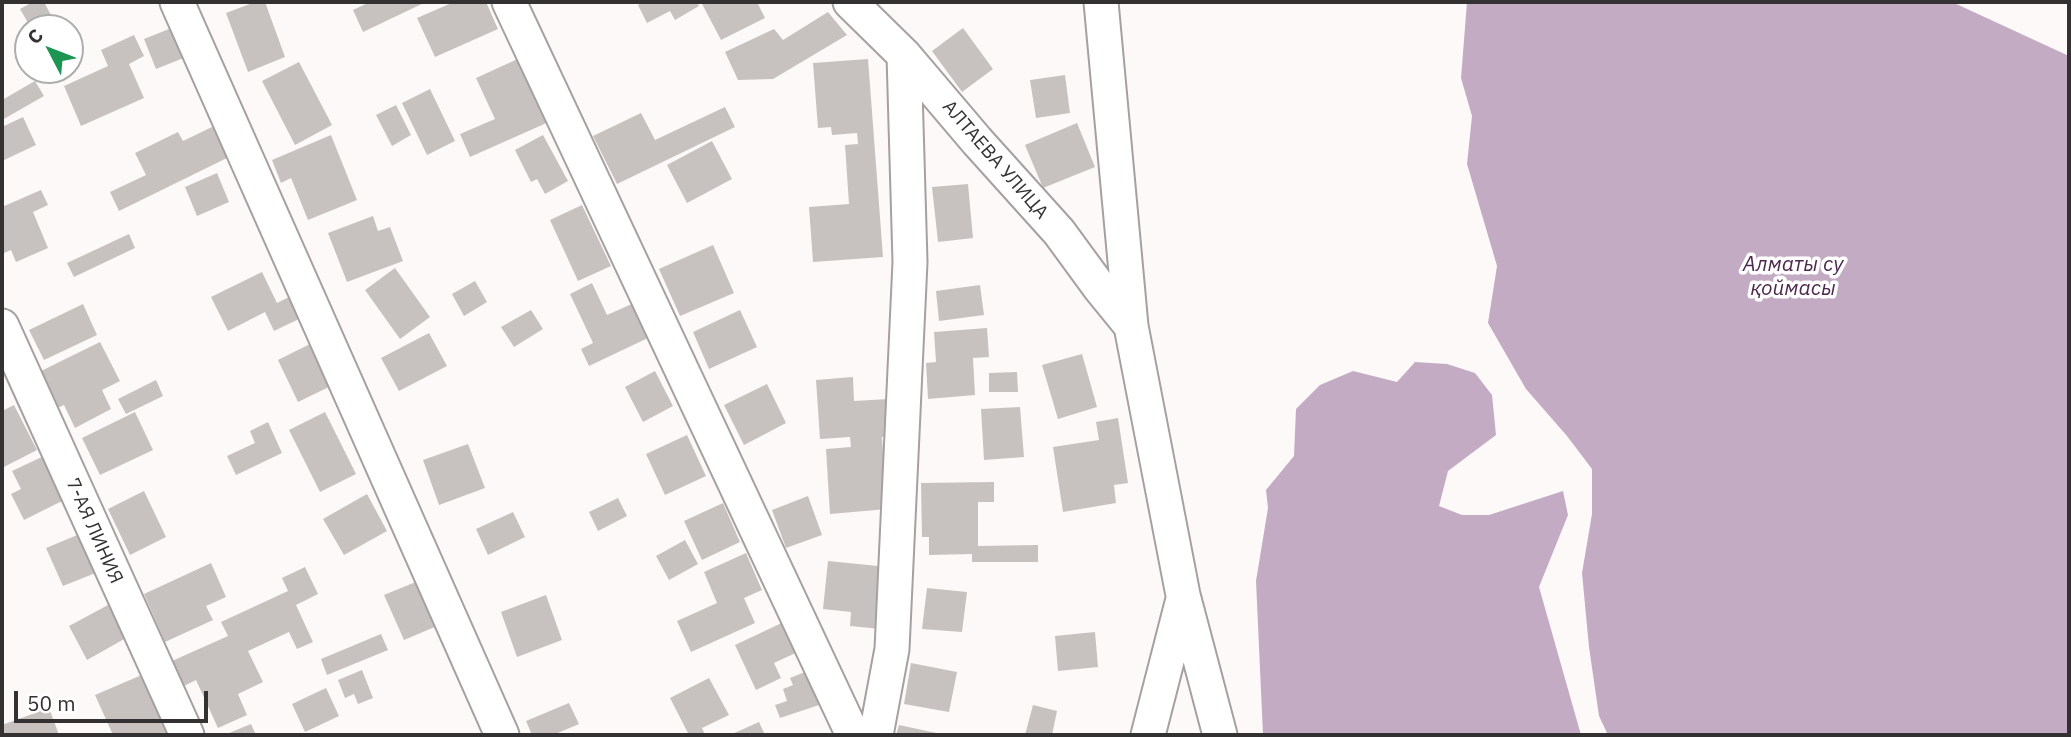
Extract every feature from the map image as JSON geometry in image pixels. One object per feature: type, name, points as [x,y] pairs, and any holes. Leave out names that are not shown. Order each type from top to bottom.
[{"type":"street","points":[[177,2],[502,735]]},
{"type":"street","points":[[509,2],[853,735]]},
{"type":"street","name":"АЛТАЕВА УЛИЦА","points":[[850,2],[904,55],[1059,232],[1131,326]]},
{"type":"street","points":[[1101,2],[1131,326],[1184,595],[1220,735]]},
{"type":"street","points":[[876,735],[892,649],[910,262],[904,55]]},
{"type":"street","name":"7-АЯ ЛИНИЯ","points":[[2,326],[187,735]]},
{"type":"street","points":[[1148,735],[1184,595]]},
{"type":"water","name":"Алматы су қоймасы","points":[[1467,2],[1952,2],[2069,56],[2069,735],[1608,735],[1599,716],[1582,573],[1592,514],[1592,469],[1526,389],[1488,323],[1497,266],[1467,164],[1472,116],[1461,78]]},
{"type":"water","points":[[1415,362],[1447,364],[1475,373],[1492,395],[1496,435],[1448,471],[1439,506],[1462,515],[1489,515],[1563,491],[1568,515],[1539,587],[1581,735],[1263,735],[1256,581],[1268,508],[1266,490],[1294,456],[1296,409],[1320,385],[1353,371],[1397,382]]},
{"type":"building","points":[[33,2],[44,2],[50,14],[23,14],[20,9]]},
{"type":"building","points":[[255,2],[265,2],[285,57],[248,72],[226,13]]},
{"type":"building","points":[[370,2],[426,2],[363,32],[353,10]]},
{"type":"building","points":[[454,2],[486,2],[498,29],[435,57],[417,18]]},
{"type":"building","points":[[644,2],[697,2],[699,6],[675,20],[670,11],[647,23],[638,5]]},
{"type":"building","points":[[701,2],[757,2],[765,18],[721,40]]},
{"type":"building","points":[[828,12],[847,35],[773,79],[738,80],[725,52],[774,29],[783,40]]},
{"type":"building","points":[[174,27],[186,57],[156,69],[144,39]]},
{"type":"building","points":[[963,28],[993,69],[962,92],[932,51]]},
{"type":"building","points":[[134,35],[144,56],[129,64],[144,98],[81,126],[64,86],[84,84],[84,77],[108,66],[101,50]]},
{"type":"building","points":[[522,57],[551,121],[470,157],[460,134],[495,119],[476,78]]},
{"type":"building","points":[[868,59],[883,257],[813,262],[809,207],[849,204],[845,145],[858,144],[857,133],[832,135],[831,127],[818,128],[813,63]]},
{"type":"building","points":[[299,62],[332,125],[295,145],[262,81]]},
{"type":"building","points":[[1065,75],[1070,113],[1036,118],[1030,80]]},
{"type":"building","points":[[30,84],[37,84],[44,96],[2,120],[2,100]]},
{"type":"building","points":[[430,89],[455,141],[427,155],[402,103]]},
{"type":"building","points":[[396,105],[411,135],[392,146],[376,115]]},
{"type":"building","points":[[725,107],[735,127],[617,184],[593,136],[641,113],[655,140]]},
{"type":"building","points":[[23,117],[36,145],[2,161],[2,127]]},
{"type":"building","points":[[1077,123],[1095,167],[1043,188],[1025,145]]},
{"type":"building","points":[[214,126],[229,157],[119,211],[110,192],[146,175],[135,153],[178,132],[183,141]]},
{"type":"building","points":[[331,135],[357,200],[308,220],[291,178],[281,183],[272,160]]},
{"type":"building","points":[[543,135],[568,181],[545,194],[537,179],[531,182],[515,150]]},
{"type":"building","points":[[712,141],[732,179],[687,203],[667,165]]},
{"type":"building","points":[[217,173],[229,202],[197,216],[185,187]]},
{"type":"building","points":[[968,184],[973,238],[938,242],[932,187]]},
{"type":"building","points":[[41,190],[48,205],[33,212],[48,248],[16,262],[11,250],[2,254],[2,207]]},
{"type":"building","points":[[582,205],[611,266],[578,281],[550,220]]},
{"type":"building","points":[[373,216],[378,231],[390,227],[403,261],[347,282],[328,233]]},
{"type":"building","points":[[129,234],[135,248],[74,277],[67,263]]},
{"type":"building","points":[[713,245],[734,293],[680,316],[659,269]]},
{"type":"building","points":[[395,268],[430,317],[400,339],[365,290]]},
{"type":"building","points":[[262,272],[277,303],[295,294],[305,316],[274,331],[265,312],[228,331],[211,297]]},
{"type":"building","points":[[475,281],[487,302],[464,316],[452,294]]},
{"type":"building","points":[[592,283],[607,315],[634,303],[650,337],[589,366],[581,349],[593,343],[570,294]]},
{"type":"building","points":[[980,285],[984,315],[939,321],[936,291]]},
{"type":"building","points":[[83,304],[97,335],[44,360],[29,330]]},
{"type":"building","points":[[531,310],[543,329],[514,347],[501,327]]},
{"type":"building","points":[[740,310],[757,347],[709,369],[693,332]]},
{"type":"building","points":[[987,328],[989,357],[973,358],[975,395],[928,399],[926,363],[936,362],[934,332]]},
{"type":"building","points":[[429,333],[447,366],[399,391],[381,358]]},
{"type":"building","points":[[100,342],[120,381],[102,390],[111,409],[75,428],[64,405],[55,409],[37,373]]},
{"type":"building","points":[[314,342],[335,384],[298,402],[278,360]]},
{"type":"building","points":[[1082,354],[1097,407],[1058,419],[1042,365]]},
{"type":"building","points":[[655,371],[673,406],[643,422],[625,387]]},
{"type":"building","points":[[1017,372],[1018,392],[989,392],[989,373]]},
{"type":"building","points":[[853,377],[854,401],[888,399],[891,436],[882,437],[887,509],[830,514],[826,449],[851,447],[850,437],[820,439],[816,380]]},
{"type":"building","points":[[156,380],[163,396],[126,414],[118,399]]},
{"type":"building","points":[[767,384],[786,423],[744,445],[724,405]]},
{"type":"building","points":[[14,405],[37,450],[2,468],[2,411]]},
{"type":"building","points":[[1020,407],[1024,457],[984,460],[981,409]]},
{"type":"building","points":[[135,412],[153,450],[100,475],[82,438]]},
{"type":"building","points":[[325,412],[356,474],[320,492],[289,430]]},
{"type":"building","points":[[1118,418],[1128,483],[1114,485],[1116,503],[1063,512],[1053,447],[1099,440],[1096,422]]},
{"type":"building","points":[[268,422],[282,453],[236,475],[227,456],[255,443],[250,431]]},
{"type":"building","points":[[687,435],[706,476],[665,495],[646,454]]},
{"type":"building","points":[[468,444],[485,488],[439,505],[423,460]]},
{"type":"building","points":[[46,455],[68,498],[24,520],[11,494],[21,489],[12,471]]},
{"type":"building","points":[[994,482],[994,502],[978,502],[978,546],[1038,545],[1038,562],[972,562],[972,554],[929,555],[929,537],[922,537],[921,483]]},
{"type":"building","points":[[144,491],[166,537],[130,555],[108,509]]},
{"type":"building","points":[[367,494],[387,531],[344,555],[323,519]]},
{"type":"building","points":[[808,496],[822,535],[786,548],[772,510]]},
{"type":"building","points":[[618,498],[627,516],[598,531],[589,512]]},
{"type":"building","points":[[723,503],[740,542],[702,560],[684,521]]},
{"type":"building","points":[[513,512],[525,537],[488,555],[476,529]]},
{"type":"building","points":[[87,531],[103,570],[63,586],[46,548]]},
{"type":"building","points":[[685,540],[698,564],[669,580],[656,556]]},
{"type":"building","points":[[746,553],[762,590],[744,598],[755,623],[691,652],[677,621],[717,603],[704,572]]},
{"type":"building","points":[[828,561],[888,567],[881,629],[850,626],[851,612],[823,609]]},
{"type":"building","points":[[211,563],[226,597],[206,606],[213,620],[165,642],[144,594]]},
{"type":"building","points":[[305,567],[318,594],[296,605],[313,642],[297,649],[289,632],[248,651],[263,682],[238,694],[247,715],[218,728],[196,680],[184,686],[172,661],[228,636],[221,622],[288,591],[282,578]]},
{"type":"building","points":[[418,581],[437,626],[404,640],[384,595]]},
{"type":"building","points":[[927,588],[967,592],[962,632],[922,629]]},
{"type":"building","points":[[546,595],[562,640],[517,657],[501,612]]},
{"type":"building","points":[[108,605],[126,638],[87,660],[69,626]]},
{"type":"building","points":[[788,620],[802,650],[774,663],[781,678],[756,690],[735,645]]},
{"type":"building","points":[[1095,632],[1098,667],[1058,671],[1055,636]]},
{"type":"building","points":[[381,634],[388,650],[327,675],[321,659]]},
{"type":"building","points":[[911,663],[957,672],[949,712],[904,704]]},
{"type":"building","points":[[362,670],[373,698],[358,704],[354,694],[345,698],[338,680]]},
{"type":"building","points":[[810,670],[822,704],[780,718],[775,705],[787,701],[783,689],[793,685],[790,678]]},
{"type":"building","points":[[144,674],[171,735],[113,735],[95,695]]},
{"type":"building","points":[[709,678],[729,715],[702,728],[705,735],[689,735],[670,698]]},
{"type":"building","points":[[326,688],[339,716],[305,732],[292,704]]},
{"type":"building","points":[[569,703],[579,724],[553,735],[532,735],[526,721]]},
{"type":"building","points":[[1033,705],[1057,711],[1052,735],[1025,735]]},
{"type":"building","points":[[49,708],[59,735],[2,735],[2,725]]},
{"type":"building","points":[[759,722],[765,735],[730,735]]},
{"type":"building","points":[[251,724],[256,735],[224,735]]},
{"type":"building","points":[[899,725],[941,734],[941,735],[896,735]]}]
